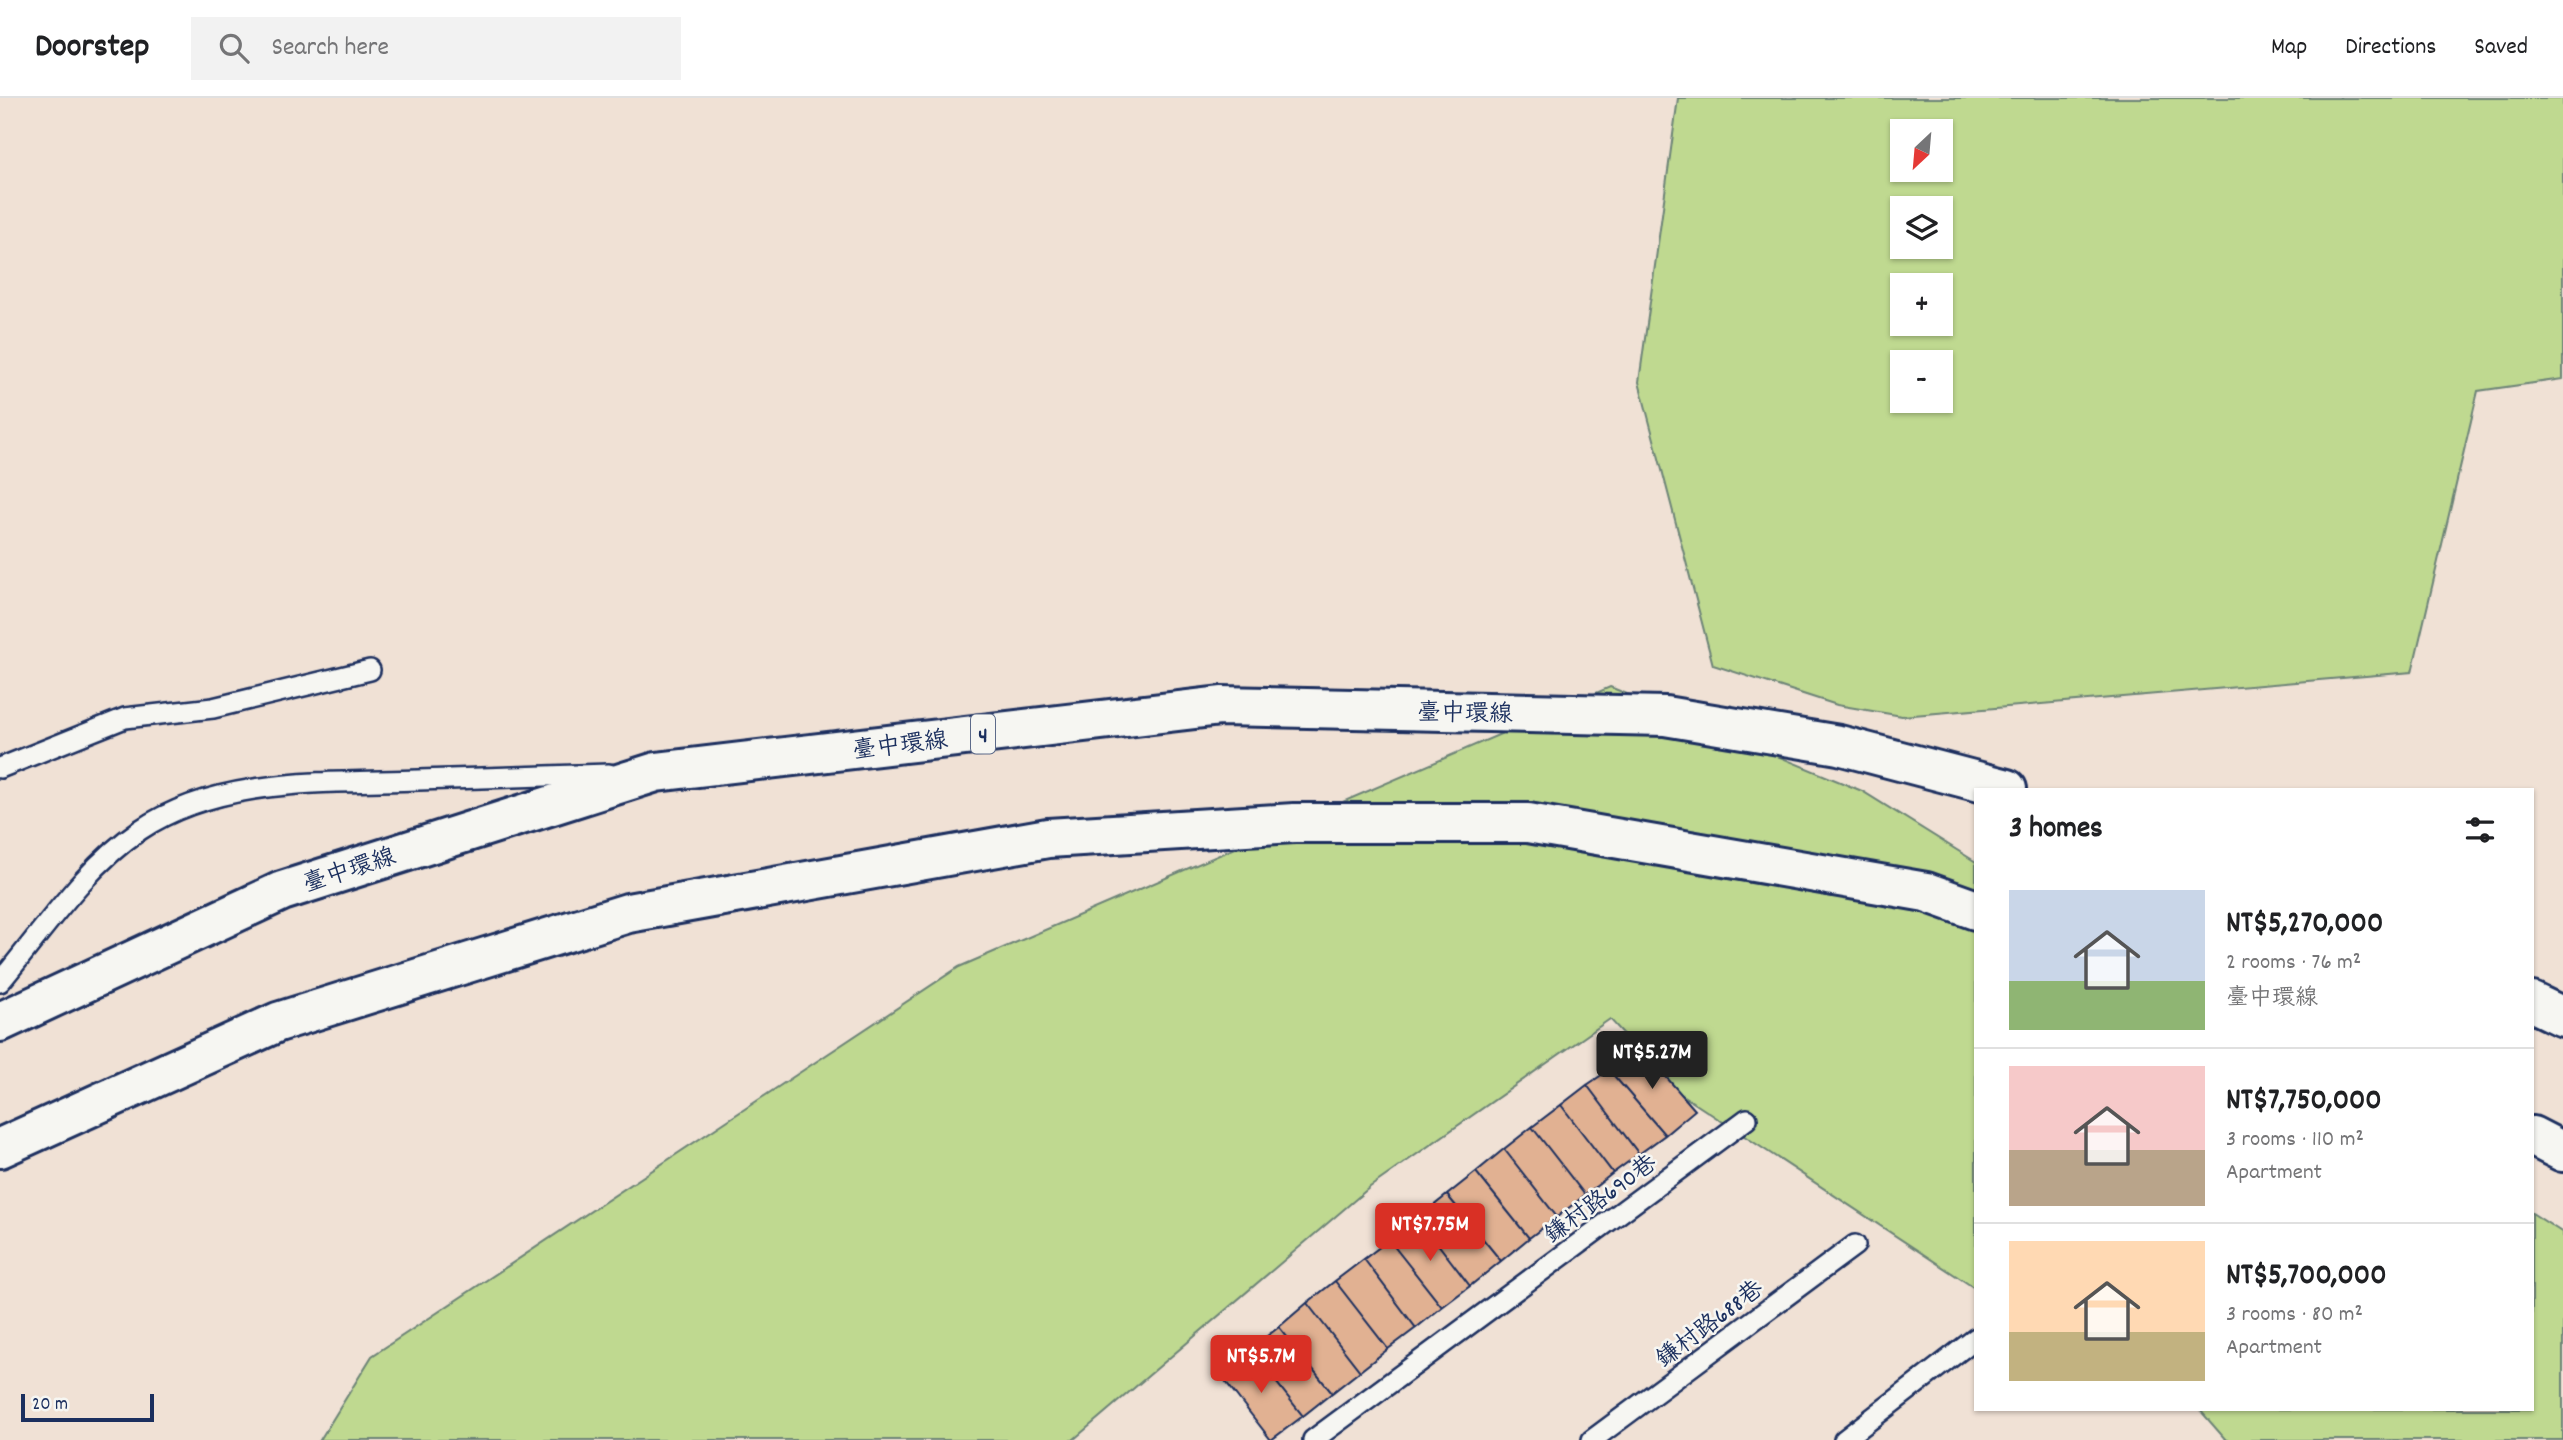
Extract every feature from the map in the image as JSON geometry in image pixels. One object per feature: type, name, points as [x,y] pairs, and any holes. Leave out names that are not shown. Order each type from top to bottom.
[{"type":"highway","name":"臺中環線","points":[[0,1022],[282,891],[656,772],[1222,706],[1665,716],[1839,746],[2003,788]]},
{"type":"highway","points":[[0,1148],[278,1022],[628,913],[1048,838],[1294,823],[1528,823],[1926,892],[1974,909]]},
{"type":"highway","points":[[2534,1003],[2563,1017]]},
{"type":"highway","points":[[2534,1137],[2563,1152]]},
{"type":"lane","points":[[0,768],[125,718],[213,708],[370,670]]},
{"type":"lane","points":[[0,982],[95,869],[140,830],[192,803],[260,789],[350,782],[656,772]]},
{"type":"lane","name":"鎌村路690巷","points":[[1313,1440],[1747,1119]]},
{"type":"lane","name":"鎌村路688巷","points":[[1592,1440],[1855,1245]]},
{"type":"lane","points":[[1844,1440],[1974,1340]]},
{"type":"green space","points":[[1678,98],[2563,98],[2563,379],[2478,391],[2412,672],[1902,716],[1837,705],[1713,665],[1639,382]]},
{"type":"green space","points":[[1610,687],[1862,791],[1974,861],[1974,1288],[1676,1091],[1610,1019],[1370,1187],[1073,1440],[320,1440],[372,1356],[959,967]]},
{"type":"green space","points":[[2534,1214],[2563,1233],[2563,1440],[2226,1440],[2201,1411],[2534,1411]]},
{"type":"building","points":[[1640,1047],[1695,1110],[1665,1135],[1609,1070]]},
{"type":"building","points":[[1609,1070],[1665,1135],[1639,1154],[1587,1085]]},
{"type":"building","points":[[1587,1085],[1639,1154],[1613,1173],[1561,1105]]},
{"type":"building","points":[[1561,1105],[1613,1173],[1585,1195],[1532,1127]]},
{"type":"building","points":[[1532,1127],[1585,1195],[1557,1217],[1504,1149]]},
{"type":"building","points":[[1504,1149],[1557,1217],[1529,1238],[1476,1172]]},
{"type":"building","points":[[1476,1172],[1529,1238],[1501,1261],[1447,1195]]},
{"type":"building","points":[[1447,1195],[1501,1261],[1470,1286],[1418,1218]]},
{"type":"building","points":[[1418,1218],[1470,1286],[1442,1307],[1389,1240]]},
{"type":"building","points":[[1389,1240],[1442,1307],[1416,1328],[1364,1259]]},
{"type":"building","points":[[1364,1259],[1416,1328],[1388,1349],[1335,1281]]},
{"type":"building","points":[[1335,1281],[1388,1349],[1360,1371],[1307,1303]]},
{"type":"building","points":[[1307,1303],[1360,1371],[1332,1393],[1279,1327]]},
{"type":"building","points":[[1279,1327],[1332,1393],[1303,1416],[1250,1349]]},
{"type":"building","points":[[1250,1349],[1303,1416],[1271,1440],[1219,1373]]}]
